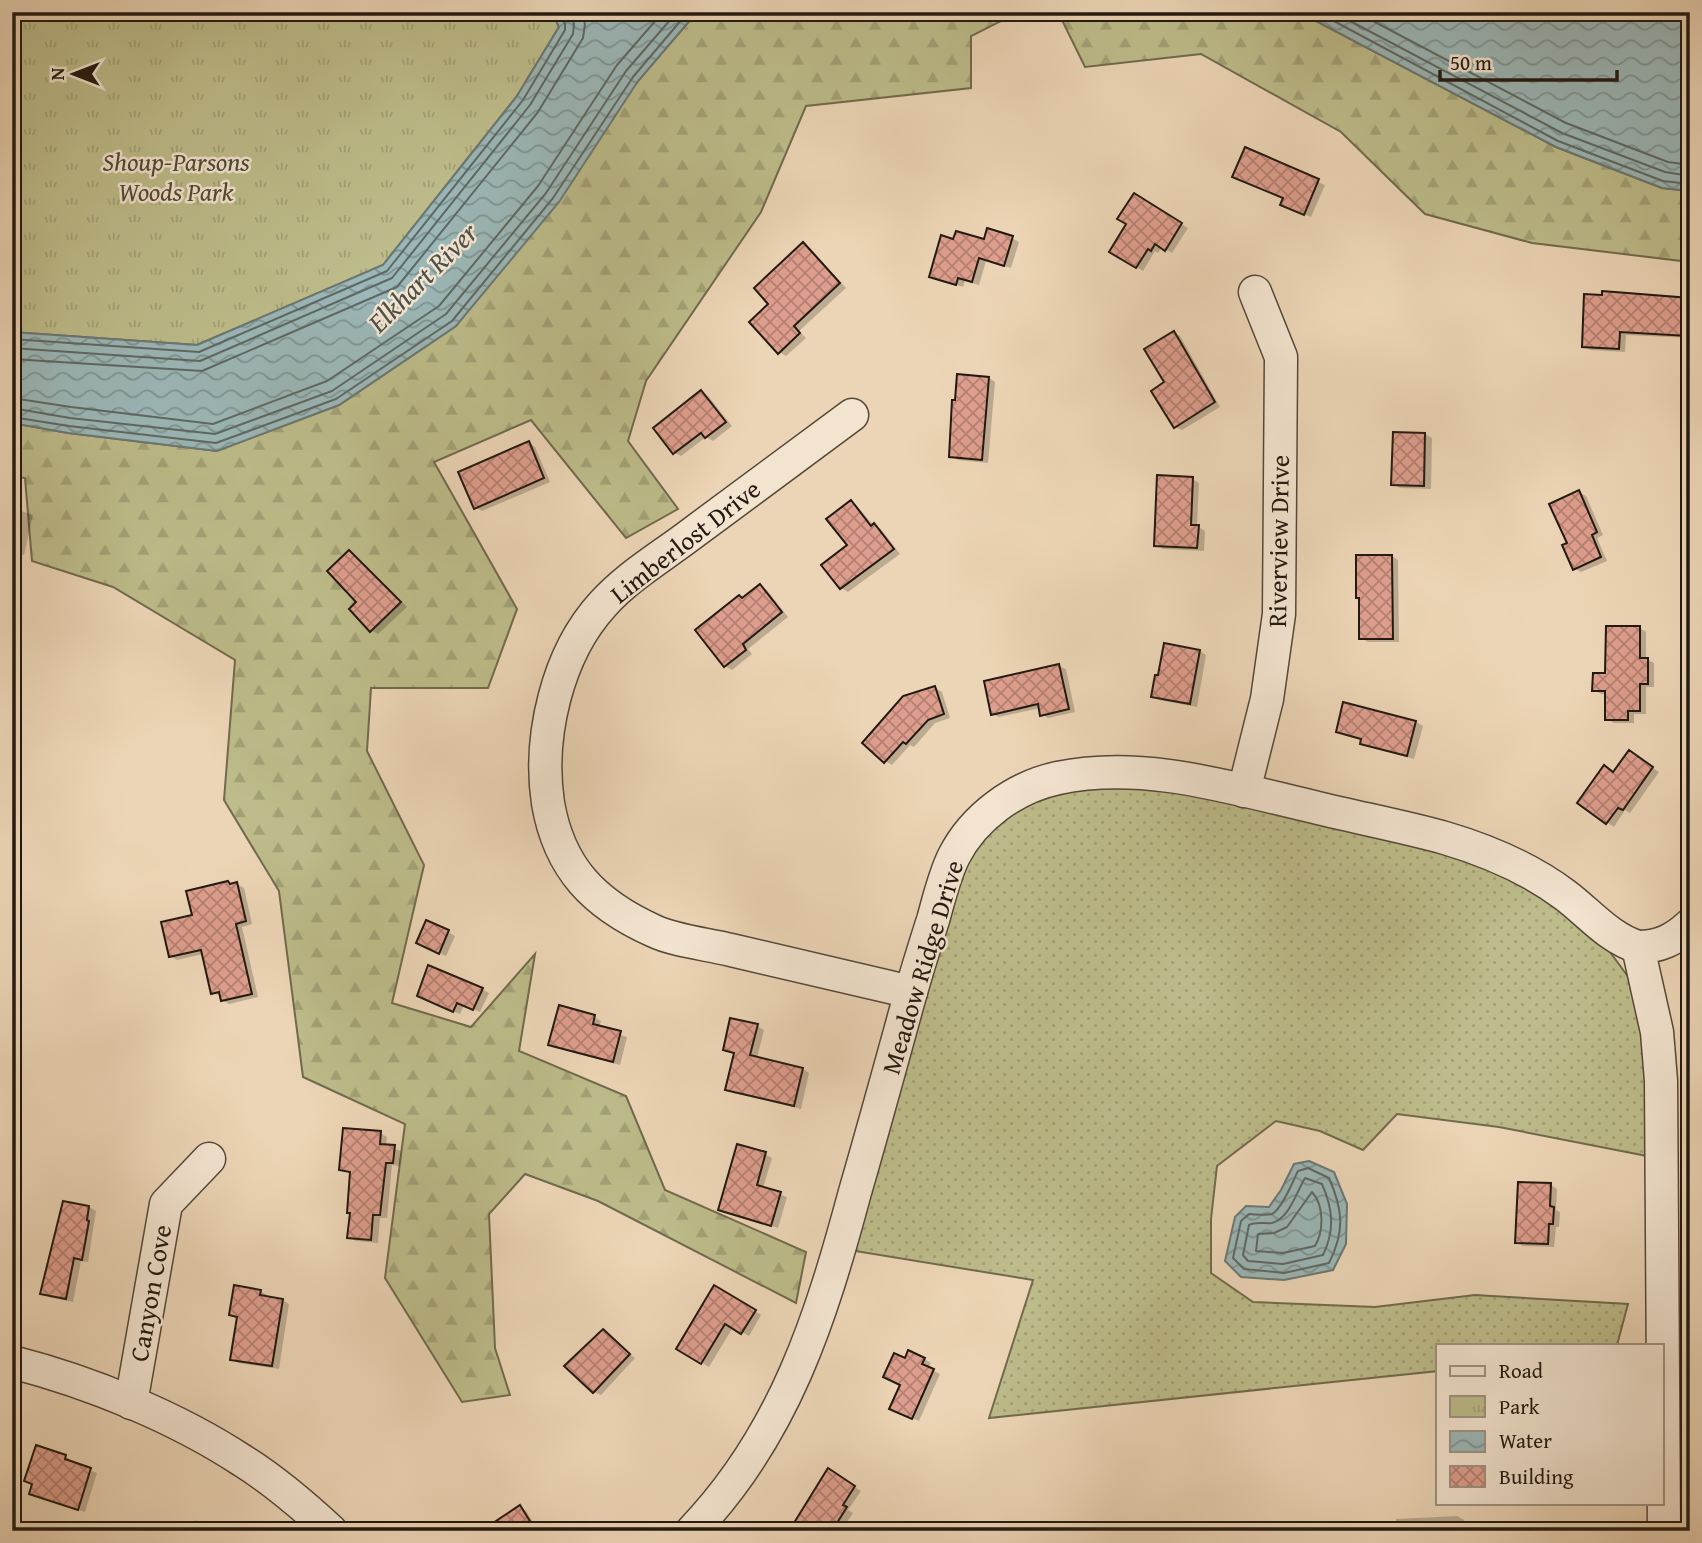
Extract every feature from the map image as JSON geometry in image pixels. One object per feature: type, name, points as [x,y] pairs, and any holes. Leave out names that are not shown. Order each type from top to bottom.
[{"type":"street","name":"Riverview Drive","points":[[1244,791],[1267,699],[1279,614],[1281,357],[1255,292]]},
{"type":"street","name":"Limberlost Drive","points":[[852,415],[643,570],[603,604],[576,643],[559,680],[549,723],[544,776],[551,824],[569,866],[590,890],[615,910],[656,932],[911,992]]},
{"type":"street","name":"Meadow Ridge Drive","points":[[692,1531],[741,1470],[775,1418],[806,1353],[830,1284],[911,992],[940,893],[954,856],[970,831],[989,811],[1022,790],[1056,778],[1103,772],[1150,772],[1441,837],[1486,851],[1531,872],[1617,937],[1638,947]]},
{"type":"street","points":[[1663,1344],[1661,1081],[1657,1032],[1638,947],[1663,944],[1681,934],[1690,925]]},
{"type":"street","name":"Canyon Cove","points":[[131,1403],[166,1204],[209,1159]]},
{"type":"street","points":[[12,1362],[131,1403],[193,1432],[244,1461],[331,1531]]},
{"type":"street","points":[[1664,1504],[1664,1531]]},
{"type":"green space","name":"Shoup-Parsons Woods Park","points":[[12,12],[552,12],[559,27],[517,96],[383,265],[197,345],[12,332]]},
{"type":"green space","points":[[697,12],[1019,12],[971,36],[971,88],[806,106],[761,212],[646,381],[628,441],[678,509],[626,538],[531,420],[434,462],[517,609],[488,688],[371,688],[367,751],[424,865],[392,1003],[471,1027],[535,954],[519,1051],[626,1096],[665,1190],[806,1252],[796,1303],[598,1201],[525,1174],[489,1214],[495,1348],[510,1395],[462,1402],[385,1278],[405,1124],[303,1077],[279,891],[224,800],[235,660],[113,587],[32,561],[25,478],[12,476],[12,423],[68,433],[217,451],[339,405],[456,326],[638,81]]},
{"type":"green space","points":[[1058,12],[1308,12],[1314,20],[1556,147],[1662,188],[1690,191],[1690,262],[1532,243],[1425,214],[1341,132],[1201,54],[1085,67]]},
{"type":"green space","points":[[1150,786],[1242,802],[1439,849],[1529,886],[1607,948],[1629,978],[1646,1035],[1652,1157],[1499,1127],[1397,1114],[1363,1150],[1320,1131],[1276,1121],[1217,1166],[1211,1219],[1211,1273],[1253,1302],[1375,1307],[1475,1295],[1628,1304],[1617,1344],[1436,1344],[1436,1371],[989,1418],[1033,1280],[849,1250],[957,884],[975,849],[997,825],[1023,805],[1079,787]]},
{"type":"water","name":"Elkhart River","points":[[552,12],[697,12],[638,81],[559,202],[456,326],[339,405],[217,451],[68,433],[12,423],[12,332],[197,345],[383,265],[517,96],[559,27]]},
{"type":"water","points":[[1308,12],[1690,12],[1690,191],[1662,188],[1556,147],[1314,20]]},
{"type":"water","points":[[1309,1161],[1334,1172],[1347,1204],[1346,1244],[1333,1270],[1284,1280],[1241,1277],[1225,1261],[1235,1217],[1246,1206],[1269,1207],[1294,1164]]},
{"type":"building","points":[[1245,147],[1319,179],[1304,215],[1280,205],[1283,198],[1232,177]]},
{"type":"building","points":[[1134,193],[1182,223],[1165,251],[1155,244],[1151,251],[1148,249],[1136,268],[1109,252],[1126,224],[1117,219]]},
{"type":"building","points":[[987,228],[1013,236],[1004,266],[979,258],[972,282],[958,278],[956,285],[929,277],[941,235],[953,239],[956,231],[984,239]]},
{"type":"building","points":[[803,242],[840,283],[794,326],[800,333],[778,354],[749,322],[768,304],[754,288]]},
{"type":"building","points":[[1602,291],[1690,298],[1688,336],[1620,332],[1619,349],[1582,347],[1584,294],[1602,295]]},
{"type":"building","points":[[1174,331],[1215,402],[1174,428],[1151,391],[1164,382],[1144,349]]},
{"type":"building","points":[[957,374],[989,377],[982,460],[949,457],[952,400],[955,400]]},
{"type":"building","points":[[701,390],[726,422],[705,438],[701,433],[673,454],[653,428]]},
{"type":"building","points":[[1393,432],[1425,433],[1424,486],[1391,485]]},
{"type":"building","points":[[529,441],[544,478],[474,509],[458,472]]},
{"type":"building","points":[[1157,475],[1193,477],[1191,525],[1199,525],[1197,548],[1154,546]]},
{"type":"building","points":[[1579,490],[1597,532],[1592,535],[1601,557],[1573,570],[1562,545],[1567,543],[1549,504]]},
{"type":"building","points":[[851,500],[871,526],[874,523],[894,549],[840,589],[821,565],[847,545],[826,519]]},
{"type":"building","points":[[349,550],[401,602],[370,632],[349,609],[356,602],[327,571]]},
{"type":"building","points":[[1356,555],[1392,555],[1393,639],[1359,639]]},
{"type":"building","points":[[760,584],[782,612],[743,644],[746,650],[724,667],[695,630],[739,595],[742,598]]},
{"type":"building","points":[[1606,626],[1640,626],[1640,658],[1648,658],[1648,684],[1640,684],[1640,711],[1628,711],[1628,720],[1605,720],[1605,691],[1592,691],[1593,673],[1605,673]]},
{"type":"building","points":[[1164,643],[1200,650],[1190,704],[1151,697]]},
{"type":"building","points":[[1059,664],[1069,709],[1040,716],[1038,704],[991,715],[984,681]]},
{"type":"building","points":[[935,686],[944,714],[928,720],[884,763],[862,743],[903,696]]},
{"type":"building","points":[[1343,702],[1416,721],[1407,756],[1360,744],[1361,739],[1336,732]]},
{"type":"building","points":[[1629,750],[1653,767],[1623,810],[1618,808],[1606,824],[1577,803],[1604,765],[1613,772]]},
{"type":"building","points":[[228,881],[230,884],[237,882],[246,921],[236,924],[252,994],[221,1001],[219,992],[211,994],[201,950],[169,957],[161,922],[192,915],[186,891]]},
{"type":"building","points":[[426,920],[449,930],[439,954],[416,943]]},
{"type":"building","points":[[428,965],[483,988],[473,1010],[457,1003],[453,1012],[417,996]]},
{"type":"building","points":[[559,1005],[595,1015],[593,1024],[621,1031],[613,1062],[548,1045]]},
{"type":"building","points":[[730,1018],[758,1024],[750,1055],[803,1068],[794,1106],[725,1090],[734,1053],[723,1050]]},
{"type":"building","points":[[343,1128],[381,1131],[380,1144],[395,1145],[393,1163],[386,1163],[380,1215],[373,1215],[371,1240],[347,1238],[350,1172],[339,1170]]},
{"type":"building","points":[[737,1144],[766,1152],[757,1185],[781,1192],[771,1226],[718,1210]]},
{"type":"building","points":[[1518,1182],[1551,1183],[1550,1206],[1554,1207],[1553,1224],[1549,1224],[1548,1244],[1515,1243]]},
{"type":"building","points":[[63,1201],[89,1206],[82,1260],[74,1258],[66,1299],[40,1294]]},
{"type":"building","points":[[234,1285],[261,1290],[260,1295],[283,1299],[272,1366],[230,1360],[237,1317],[229,1315]]},
{"type":"building","points":[[714,1285],[756,1310],[741,1334],[725,1324],[701,1364],[676,1349]]},
{"type":"building","points":[[603,1329],[630,1354],[593,1393],[564,1366]]},
{"type":"building","points":[[908,1350],[925,1358],[922,1364],[934,1369],[912,1419],[889,1409],[900,1385],[883,1377],[894,1353],[905,1358]]},
{"type":"building","points":[[36,1445],[66,1455],[65,1459],[91,1468],[78,1510],[29,1494],[32,1484],[24,1481]]},
{"type":"building","points":[[828,1468],[855,1486],[843,1505],[847,1507],[832,1531],[789,1531]]},
{"type":"building","points":[[520,1505],[536,1531],[481,1531]]}]
